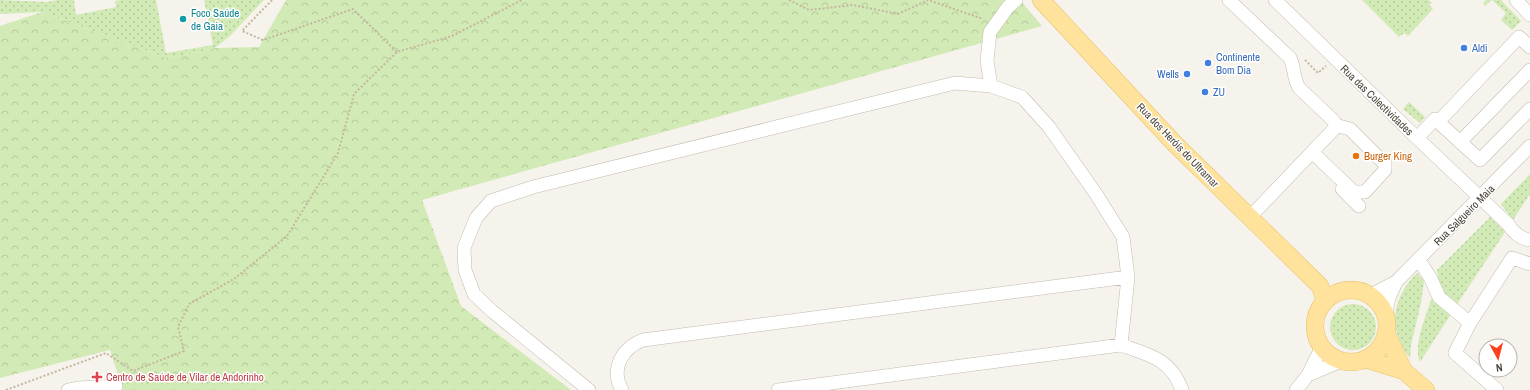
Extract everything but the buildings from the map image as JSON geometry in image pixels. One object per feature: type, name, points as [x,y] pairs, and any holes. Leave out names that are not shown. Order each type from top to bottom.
[{"type":"main road","name":"Rua dos Heróis do Ultramar","points":[[1041,0],[1174,143],[1328,293]]},
{"type":"main road","points":[[1354,290],[1369,296],[1381,307],[1385,315],[1387,324],[1386,333],[1382,344],[1374,353],[1365,359],[1353,362],[1341,361],[1330,356],[1322,347],[1317,338],[1315,327],[1316,316],[1328,293],[1354,290]]},
{"type":"main road","points":[[1386,333],[1404,371]]},
{"type":"main road","points":[[1365,359],[1404,371],[1426,390]]},
{"type":"street","points":[[991,86],[987,61],[990,32],[1008,7],[1016,0]]},
{"type":"street","points":[[1229,0],[1290,58],[1293,64],[1295,81],[1299,88],[1334,121],[1335,125],[1334,129],[1250,217]]},
{"type":"street","name":"Rua das Colectividades","points":[[1275,0],[1508,224]]},
{"type":"street","points":[[1516,0],[1530,15]]},
{"type":"street","points":[[1438,122],[1519,37],[1530,47]]},
{"type":"street","points":[[1460,142],[1530,70]]},
{"type":"street","points":[[589,390],[492,311],[474,294],[465,270],[464,248],[476,218],[491,202],[533,187],[955,84],[991,86],[1022,97],[1049,127],[1096,194],[1123,236],[1128,277],[1121,345]]},
{"type":"street","points":[[1417,138],[1435,119],[1480,160],[1530,109]]},
{"type":"street","points":[[1310,154],[1354,192],[1365,192],[1385,170],[1385,164],[1350,129],[1335,125]]},
{"type":"street","name":"Rua Salgueiro Maia","points":[[1369,296],[1396,282],[1481,198],[1530,146]]},
{"type":"street","points":[[1310,154],[1359,206]]},
{"type":"street","points":[[1508,224],[1516,227],[1530,237]]},
{"type":"street","points":[[1508,224],[1512,231],[1525,240],[1530,240]]},
{"type":"street","points":[[1497,390],[1455,353],[1470,323],[1512,258],[1530,264]]},
{"type":"street","points":[[1419,260],[1431,279],[1439,297],[1470,323]]},
{"type":"street","points":[[622,390],[617,377],[621,357],[634,343],[643,340],[1128,277]]},
{"type":"street","name":"Rua Salgueiro Maia","points":[[1385,315],[1389,298],[1396,282]]},
{"type":"street","points":[[778,390],[1121,345],[1164,362],[1178,378],[1182,390]]},
{"type":"street","points":[[1296,390],[1308,375],[1322,347]]},
{"type":"street","points":[[1308,375],[1341,361]]},
{"type":"street","points":[[68,390],[116,386]]},
{"type":"path","points":[[272,0],[242,31],[263,40],[353,9],[397,52]]},
{"type":"path","points":[[6,390],[106,353],[133,371],[184,351],[178,327],[189,304],[234,279],[287,236],[338,154],[354,94],[397,52],[452,36],[522,0]]},
{"type":"path","points":[[789,0],[809,10],[853,5],[898,14],[928,0],[996,24]]},
{"type":"path","points":[[1302,57],[1318,73]]},
{"type":"green space","points":[[0,0],[47,2],[57,0],[74,0],[76,15],[116,7],[115,1],[156,0],[166,53],[213,45],[204,0],[264,0],[230,36],[215,48],[166,58],[42,12],[0,14]]},
{"type":"green space","points":[[286,0],[1020,0],[1042,26],[422,200],[461,306],[571,390],[123,390],[110,350],[0,378],[0,26],[42,12],[166,58],[215,48],[259,47]]},
{"type":"green space","points":[[1362,0],[1429,0],[1432,3],[1429,5],[1433,9],[1408,36],[1404,33],[1399,37]]},
{"type":"green space","points":[[1486,0],[1492,0],[1485,6],[1483,3]]},
{"type":"green space","points":[[1492,0],[1501,0],[1521,21],[1512,30],[1501,20],[1506,13]]},
{"type":"green space","points":[[1409,102],[1425,117],[1420,123],[1403,109]]},
{"type":"green space","points":[[1530,174],[1530,194],[1513,220],[1501,204]]},
{"type":"green space","points":[[1490,217],[1505,232],[1456,306],[1440,290],[1437,270]]},
{"type":"green space","points":[[1417,273],[1424,281],[1421,303],[1411,345],[1410,358],[1398,336],[1396,314],[1402,293]]},
{"type":"green space","points":[[1433,294],[1451,314],[1420,362],[1418,355],[1419,338]]},
{"type":"green space","points":[[1358,304],[1362,305],[1372,314],[1375,318],[1375,336],[1366,346],[1358,350],[1348,350],[1340,346],[1331,336],[1330,322],[1334,314],[1344,305]]},
{"type":"place","name":"Foco Saúde de Gaia","points":[[183,19]]},
{"type":"place","name":"Aldi","points":[[1464,48]]},
{"type":"place","name":"Continente Bom Dia","points":[[1208,63]]},
{"type":"place","name":"Wells","points":[[1187,74]]},
{"type":"place","name":"ZU","points":[[1205,92]]},
{"type":"place","name":"Burger King","points":[[1356,156]]},
{"type":"place","name":"Centro de Saúde de Vilar de Andorinho","points":[[97,377]]}]
